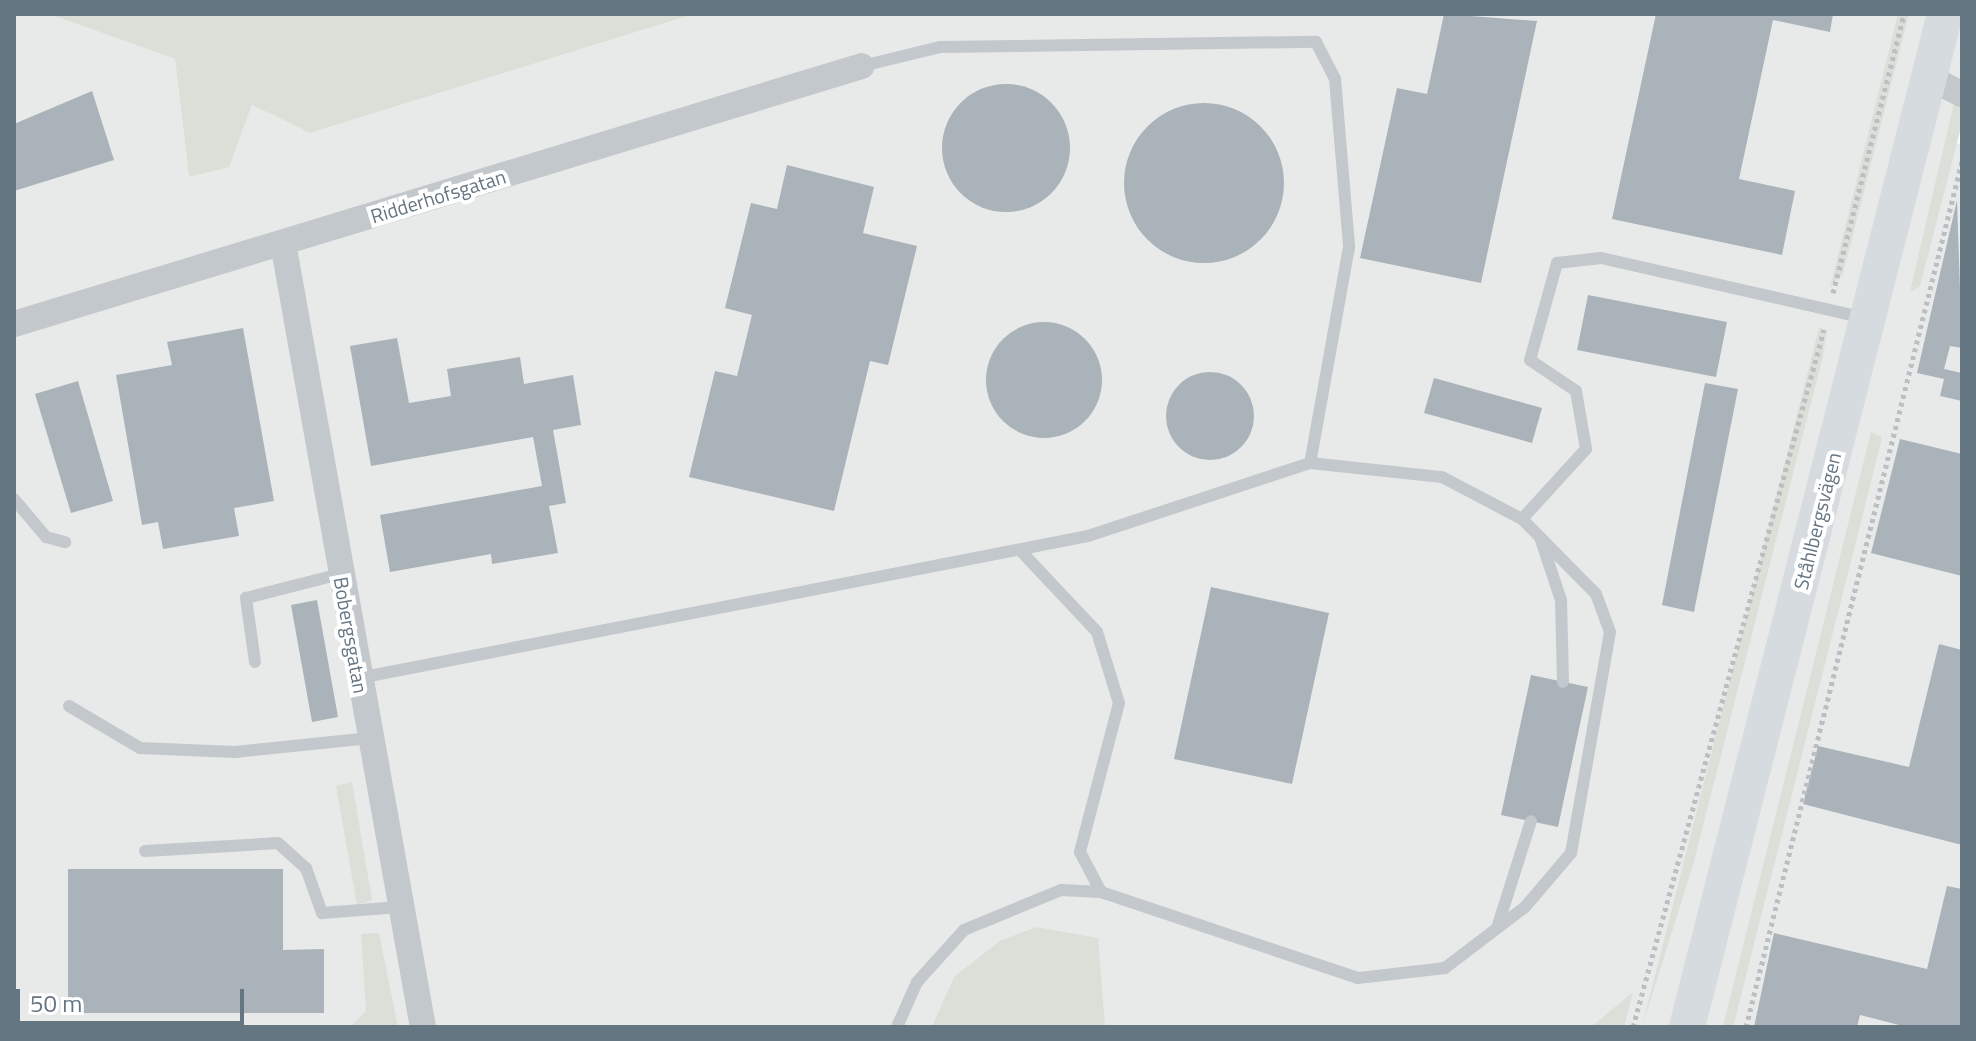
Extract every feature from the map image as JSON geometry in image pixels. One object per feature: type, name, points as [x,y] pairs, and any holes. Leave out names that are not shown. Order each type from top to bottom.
[{"type":"street","name":"Ståhlbergsvägen","points":[[1687,1027],[1945,14]]},
{"type":"street","name":"Ridderhofsgatan","points":[[14,324],[862,66]]},
{"type":"street","points":[[1928,77],[1962,94]]},
{"type":"street","name":"Bobergsgatan","points":[[283,243],[423,1027]]},
{"type":"lane","points":[[862,66],[940,47],[1316,42],[1335,79],[1349,247],[1310,463]]},
{"type":"lane","points":[[1522,519],[1586,449],[1576,391],[1530,360],[1557,263],[1601,258],[1830,307],[1868,319]]},
{"type":"lane","points":[[359,678],[1088,536],[1310,463],[1442,477],[1522,519],[1596,594],[1610,632],[1571,853],[1497,928],[1445,968],[1358,978],[1101,892],[1061,890],[964,930],[917,982],[897,1027]]},
{"type":"lane","points":[[14,499],[46,537],[65,542]]},
{"type":"lane","points":[[1540,537],[1561,600],[1563,682]]},
{"type":"lane","points":[[1020,550],[1097,632],[1119,703],[1080,852],[1101,892]]},
{"type":"lane","points":[[255,662],[246,598],[340,574]]},
{"type":"lane","points":[[69,706],[140,748],[235,752],[370,738]]},
{"type":"lane","points":[[1497,928],[1531,821]]},
{"type":"lane","points":[[145,851],[278,843],[306,868],[322,913],[359,916],[400,907]]},
{"type":"path","points":[[1633,1027],[1830,307],[1904,14]]},
{"type":"path","points":[[1746,1027],[1962,161]]},
{"type":"shaded area","points":[[14,14],[49,14],[175,59],[189,177],[229,166],[252,105],[310,133],[694,14],[1962,14],[1962,68],[1945,142],[1962,144],[1962,1027],[14,1027]]},
{"type":"shaded area","points":[[49,14],[694,14],[310,133],[252,105],[229,167],[189,177],[175,59]]},
{"type":"shaded area","points":[[1898,14],[1909,14],[1843,274],[1830,288]]},
{"type":"shaded area","points":[[1962,68],[1960,131],[1920,286],[1910,292]]},
{"type":"shaded area","points":[[1819,328],[1827,330],[1823,356],[1693,865],[1642,1027]]},
{"type":"shaded area","points":[[1871,432],[1882,437],[1869,490],[1733,1027],[1723,1027]]},
{"type":"shaded area","points":[[352,782],[372,900],[357,905],[336,786]]},
{"type":"shaded area","points":[[1036,927],[1098,938],[1105,1027],[932,1027],[954,977],[1000,941]]},
{"type":"shaded area","points":[[379,933],[398,1027],[350,1027],[366,1011],[361,934]]},
{"type":"shaded area","points":[[1633,992],[1624,1027],[1591,1027]]},
{"type":"building","points":[[1444,14],[1537,21],[1481,283],[1360,258],[1397,88],[1427,94]]},
{"type":"building","points":[[1656,14],[1833,14],[1830,32],[1773,20],[1739,179],[1795,191],[1782,255],[1612,219]]},
{"type":"building","points":[[1006,84],[1031,89],[1052,102],[1065,123],[1070,148],[1065,173],[1052,194],[1031,207],[1006,212],[981,207],[960,194],[947,173],[942,148],[947,123],[960,102],[981,89]]},
{"type":"building","points":[[92,91],[114,160],[14,191],[14,124]]},
{"type":"building","points":[[1204,103],[1234,109],[1260,127],[1278,153],[1284,183],[1278,213],[1260,239],[1234,257],[1204,263],[1174,257],[1148,239],[1130,213],[1124,183],[1130,153],[1148,127],[1174,109]]},
{"type":"building","points":[[787,165],[874,187],[863,233],[917,246],[888,365],[870,361],[834,511],[689,477],[715,371],[737,376],[752,315],[725,308],[751,203],[777,209]]},
{"type":"building","points":[[1957,200],[1962,348],[1950,346],[1944,369],[1962,373],[1962,401],[1940,396],[1944,379],[1917,373]]},
{"type":"building","points":[[1588,295],[1727,322],[1716,377],[1577,350]]},
{"type":"building","points":[[1044,322],[1066,326],[1085,339],[1098,358],[1102,380],[1098,402],[1085,421],[1066,434],[1044,438],[1022,434],[1003,421],[990,402],[986,380],[990,358],[1003,339],[1022,326]]},
{"type":"building","points":[[243,328],[274,501],[234,508],[239,536],[163,549],[158,522],[142,525],[116,375],[172,365],[167,342]]},
{"type":"building","points":[[397,338],[409,403],[451,396],[447,369],[520,357],[524,384],[573,375],[581,425],[553,430],[566,503],[549,506],[558,553],[492,564],[491,554],[390,572],[380,515],[542,486],[533,437],[371,466],[350,346]]},
{"type":"building","points":[[1210,372],[1227,376],[1241,385],[1250,399],[1254,416],[1250,433],[1241,447],[1227,456],[1210,460],[1193,456],[1179,447],[1170,433],[1166,416],[1170,399],[1179,385],[1193,376]]},
{"type":"building","points":[[1434,378],[1542,408],[1532,443],[1424,413]]},
{"type":"building","points":[[78,381],[113,501],[71,513],[35,394]]},
{"type":"building","points":[[1705,383],[1738,389],[1694,612],[1662,605]]},
{"type":"building","points":[[1900,439],[1962,454],[1962,576],[1871,553]]},
{"type":"building","points":[[1211,587],[1329,613],[1292,784],[1174,759]]},
{"type":"building","points":[[317,600],[338,717],[312,722],[291,605]]},
{"type":"building","points":[[1939,644],[1962,650],[1962,845],[1803,804],[1818,746],[1909,767]]},
{"type":"building","points":[[1531,675],[1588,687],[1558,827],[1501,815]]},
{"type":"building","points":[[68,869],[283,869],[283,950],[324,949],[324,1013],[68,1013]]},
{"type":"building","points":[[1947,886],[1962,889],[1962,1027],[1907,1027],[1860,1015],[1857,1027],[1754,1027],[1774,933],[1927,969]]}]
